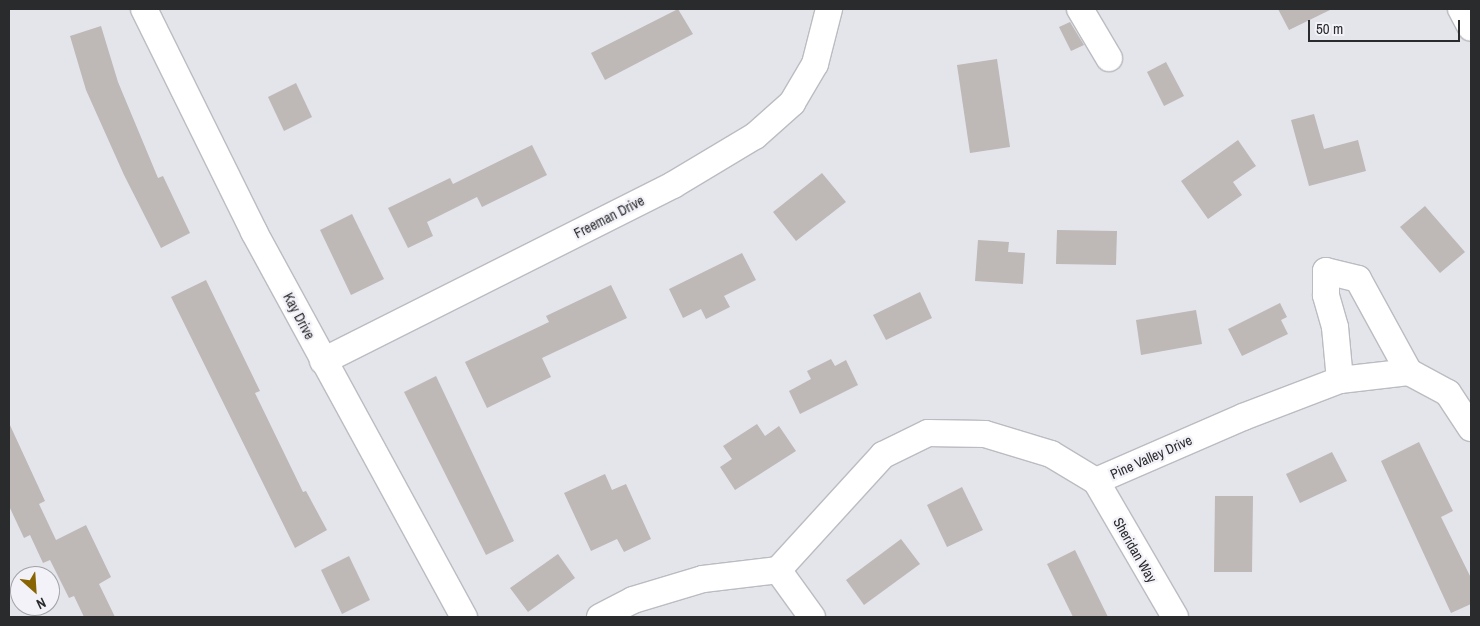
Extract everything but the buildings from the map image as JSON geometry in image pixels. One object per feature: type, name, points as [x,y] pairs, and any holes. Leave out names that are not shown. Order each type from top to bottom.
[{"type":"street","name":"Kay Drive","points":[[144,9],[254,232],[464,617]]},
{"type":"street","name":"Freeman Drive","points":[[323,361],[673,185],[755,136],[792,104],[815,64],[829,9]]},
{"type":"street","points":[[1080,9],[1109,58]]},
{"type":"street","points":[[1461,9],[1471,28]]},
{"type":"street","points":[[1340,380],[1335,327],[1326,295],[1326,271],[1358,279],[1408,372],[1448,393],[1471,428]]},
{"type":"street","name":"Pine Valley Drive","points":[[778,570],[883,455],[928,433],[985,434],[1051,454],[1096,481],[1243,417],[1340,380],[1408,372]]},
{"type":"street","name":"Sheridan Way","points":[[1096,481],[1175,617]]},
{"type":"street","points":[[600,617],[633,600],[703,579],[778,570],[812,617]]}]
